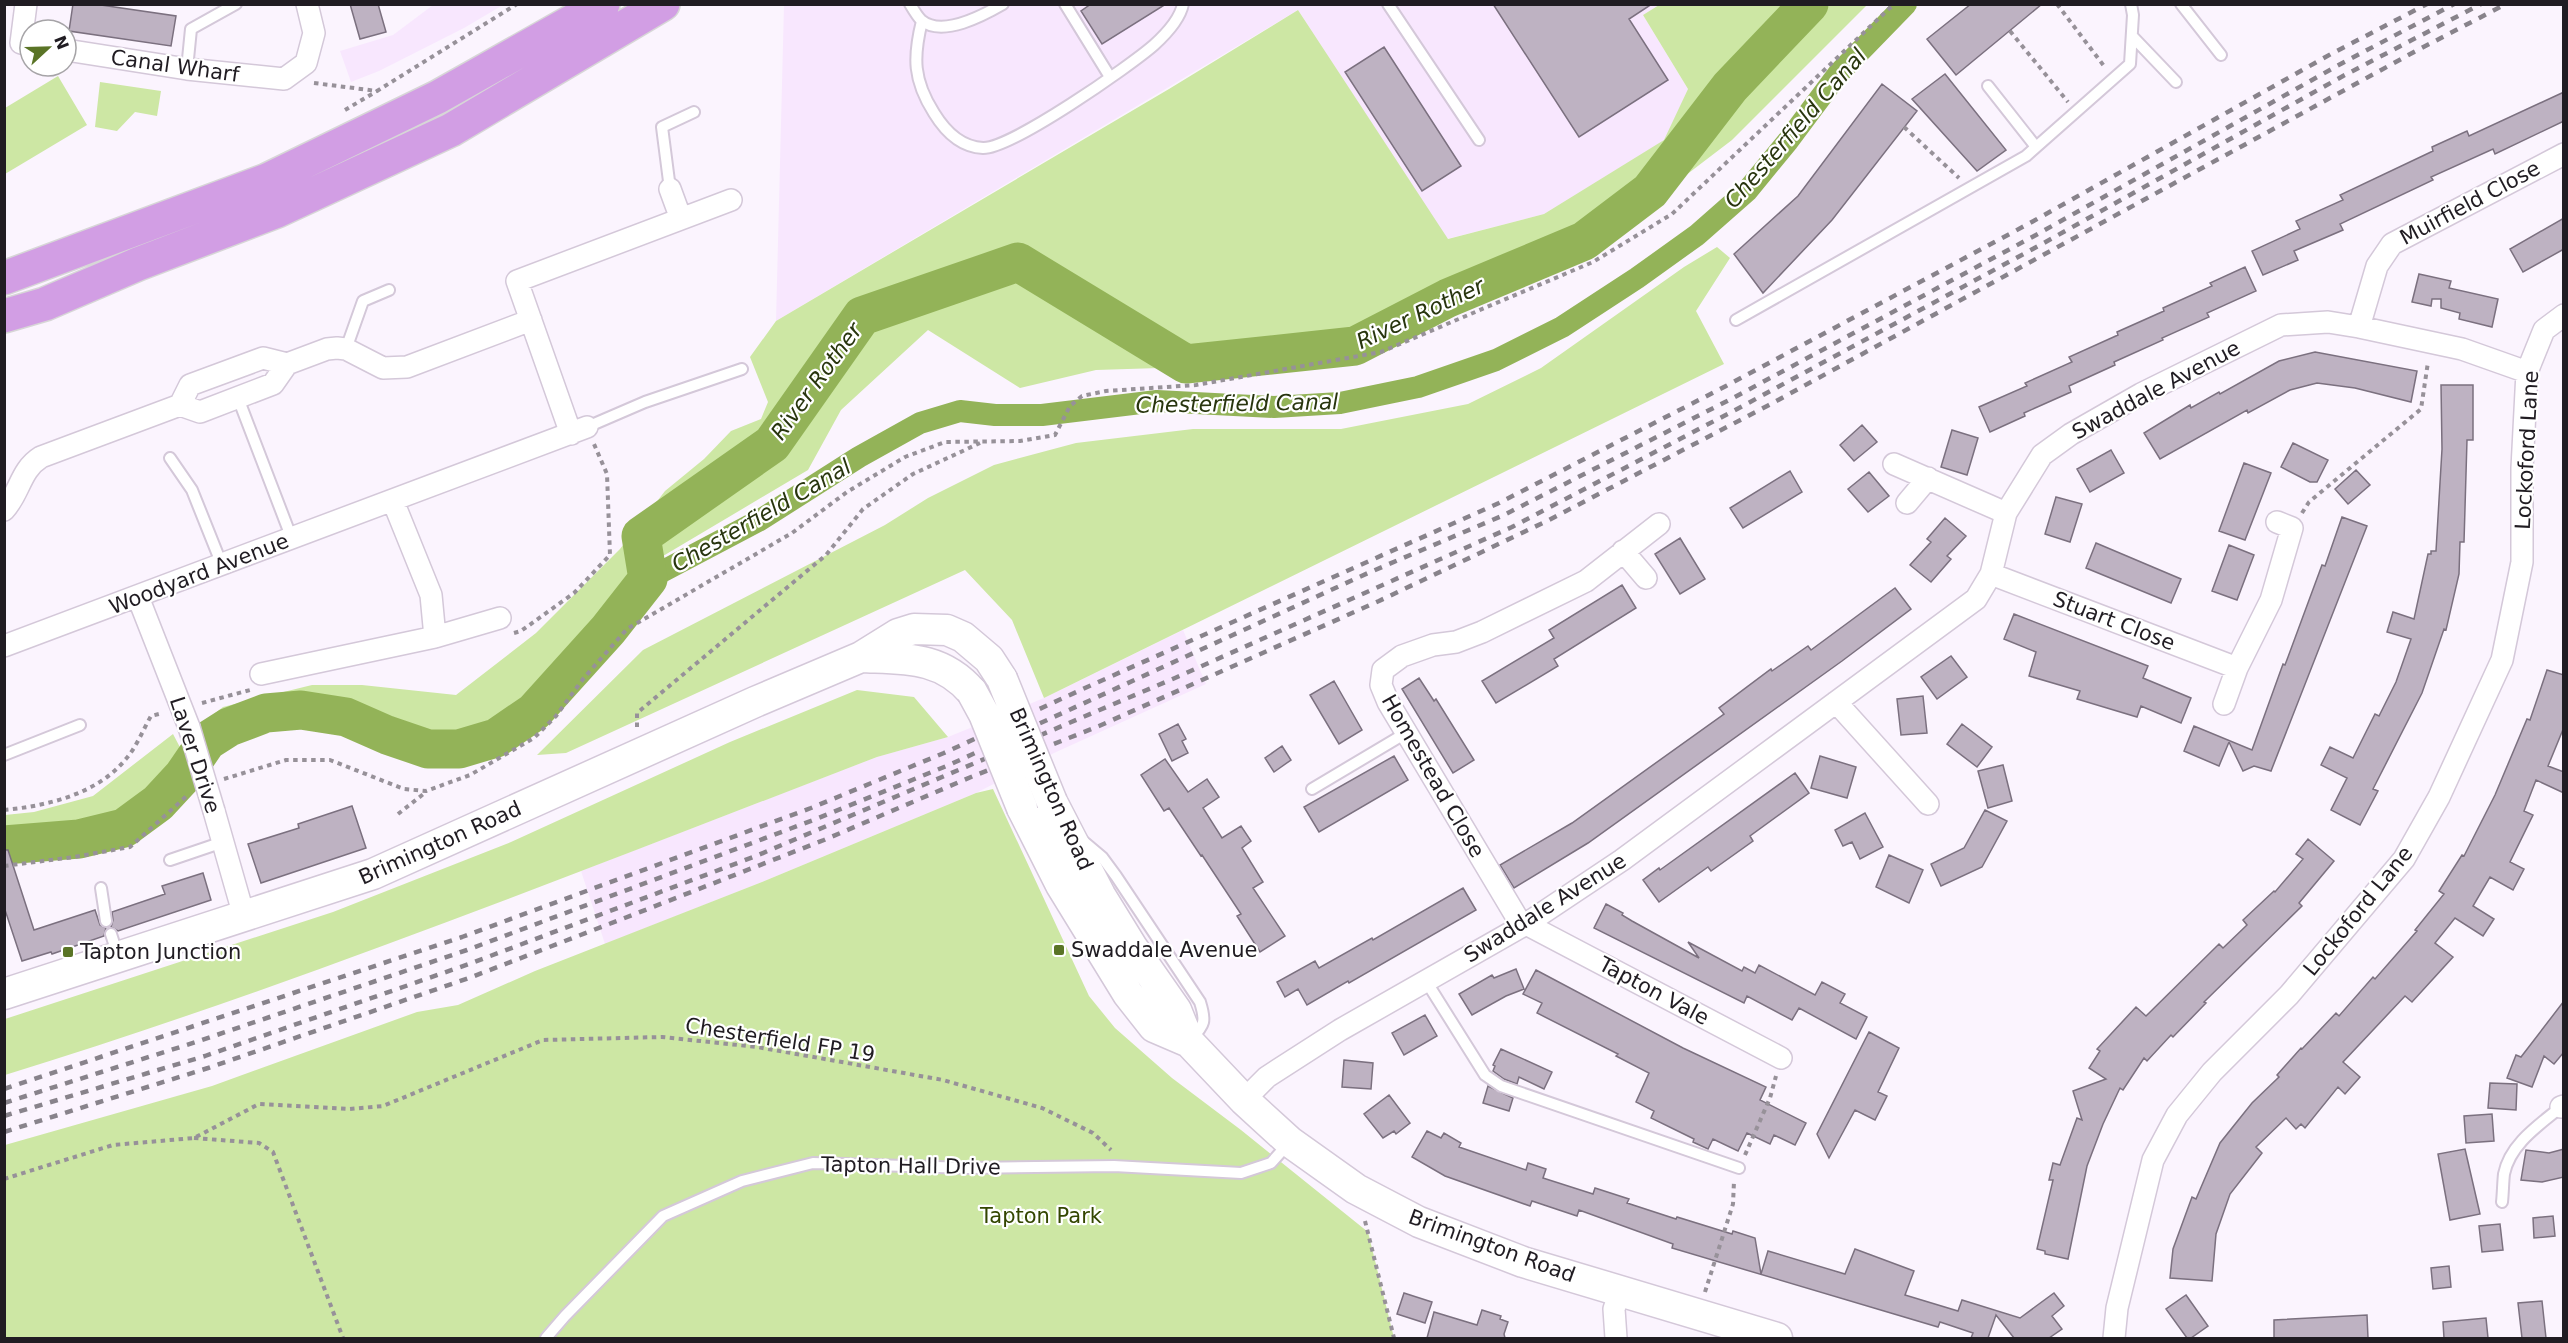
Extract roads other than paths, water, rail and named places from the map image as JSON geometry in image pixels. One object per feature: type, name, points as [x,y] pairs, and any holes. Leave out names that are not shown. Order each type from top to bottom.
[{"type":"highway","points":[[4,278],[267,180],[438,98],[603,4]]},
{"type":"highway","points":[[4,316],[45,304],[138,264],[277,211],[451,130],[663,4]]},
{"type":"main road","name":"Brimington Road","points":[[4,994],[115,945],[244,916],[373,874],[636,755],[861,657],[906,631],[914,629],[947,630],[963,637],[980,649],[1002,679],[1065,830],[1100,895],[1132,947],[1176,1010],[1189,1042],[1244,1100],[1290,1142],[1356,1189],[1419,1222],[1523,1262],[1777,1338]]},
{"type":"main road","name":"Brimington Road","points":[[861,657],[926,662],[945,668],[972,692],[984,714],[1022,808],[1060,885],[1128,994],[1154,1027],[1189,1042]]},
{"type":"street","name":"Canal Wharf","points":[[78,52],[187,69],[284,79],[306,63],[314,33],[307,4]]},
{"type":"street","name":"Muirfield Close","points":[[2359,327],[2377,266],[2392,244],[2564,153]]},
{"type":"street","points":[[670,189],[681,219]]},
{"type":"street","points":[[579,430],[531,320],[517,281],[731,200]]},
{"type":"street","name":"Lockoford Lane","points":[[2114,1338],[2116,1308],[2153,1160],[2176,1115],[2212,1072],[2289,995],[2404,859],[2439,796],[2502,660],[2522,562],[2522,468],[2527,372],[2544,330],[2564,315]]},
{"type":"street","points":[[4,510],[12,502],[27,468],[41,458],[180,405],[200,412],[238,398],[273,384],[287,364],[327,349],[346,349],[374,365],[395,370],[421,363],[531,320]]},
{"type":"street","name":"Swaddale Avenue","points":[[1244,1100],[1267,1077],[1340,1030],[1524,925],[1622,860],[1976,599],[1990,573],[2006,513],[2042,455],[2071,434],[2141,394],[2281,325],[2328,322],[2462,349],[2527,372]]},
{"type":"street","points":[[180,405],[190,385],[263,358],[287,364]]},
{"type":"street","name":"Woodyard Avenue","points":[[4,646],[579,430]]},
{"type":"street","points":[[1894,464],[2006,513]]},
{"type":"street","points":[[1907,503],[1928,478]]},
{"type":"street","points":[[393,501],[431,595],[435,637]]},
{"type":"street","name":"Homestead Close","points":[[1524,925],[1388,702],[1381,685],[1383,670],[1402,656],[1433,645],[1456,642],[1482,632],[1586,581],[1659,524]]},
{"type":"street","points":[[2224,704],[2237,668],[2271,600],[2285,525]]},
{"type":"street","points":[[1623,551],[1646,578]]},
{"type":"street","name":"Stuart Close","points":[[1990,573],[2237,668]]},
{"type":"street","name":"Laver Drive","points":[[138,597],[189,727],[244,916]]},
{"type":"street","points":[[261,674],[435,637],[500,618]]},
{"type":"street","points":[[1836,702],[1928,804]]},
{"type":"street","name":"Tapton Vale","points":[[1524,925],[1781,1058]]},
{"type":"street","points":[[1616,1338],[1614,1310],[1620,1291]]},
{"type":"lane","points":[[187,69],[191,29],[236,4]]},
{"type":"lane","points":[[910,4],[922,21],[934,26],[969,23],[1003,4]]},
{"type":"lane","points":[[1065,4],[1110,77]]},
{"type":"lane","points":[[922,21],[915,64],[920,85],[939,121],[953,137],[970,147],[986,148],[1022,135],[1156,44],[1173,24],[1183,4]]},
{"type":"lane","points":[[1388,4],[1479,140]]},
{"type":"lane","points":[[1736,320],[2026,156],[2130,64],[2133,15],[2131,4]]},
{"type":"lane","points":[[2181,4],[2221,55]]},
{"type":"lane","points":[[2132,36],[2176,82]]},
{"type":"lane","points":[[1988,86],[2036,147]]},
{"type":"lane","points":[[670,189],[662,127],[694,112]]},
{"type":"lane","points":[[346,349],[363,302],[389,290]]},
{"type":"lane","name":"Woodyard Avenue","points":[[579,430],[645,402],[742,369]]},
{"type":"lane","points":[[238,398],[292,539]]},
{"type":"lane","points":[[170,458],[192,490],[222,566]]},
{"type":"lane","points":[[4,755],[80,724]]},
{"type":"lane","points":[[1312,789],[1406,733]]},
{"type":"lane","points":[[170,860],[223,842]]},
{"type":"lane","points":[[101,888],[106,921]]},
{"type":"lane","points":[[1426,981],[1485,1076],[1501,1086],[1739,1168]]},
{"type":"lane","points":[[2502,1202],[2504,1172],[2515,1149],[2534,1129],[2562,1106]]},
{"type":"lane","name":"Tapton Hall Drive","points":[[546,1338],[663,1216],[742,1181],[813,1163],[967,1168],[1114,1166],[1241,1173],[1271,1162],[1290,1142]]},
{"type":"waterway","name":"River Rother","points":[[4,845],[79,839],[124,828],[158,803],[183,776],[207,741],[229,727],[266,713],[301,710],[346,717],[387,735],[428,749],[459,749],[496,738],[534,712],[608,630],[648,579],[641,536],[772,444],[862,316],[1018,262],[1186,364],[1355,346],[1448,298],[1584,241],[1650,191],[1730,87],[1809,4]]},
{"type":"waterway","name":"Chesterfield Canal","points":[[648,579],[760,520],[859,457],[920,423],[960,411],[995,415],[1042,415],[1157,401],[1274,407],[1340,403],[1418,387],[1496,360],[1562,327],[1697,235],[1747,191],[1838,74],[1906,4]]},
{"type":"railway","points":[[4,1089],[462,937],[811,808],[944,753],[1499,503],[1726,386],[2030,223],[2331,54],[2427,4]]},
{"type":"railway","points":[[4,1103],[196,1042],[467,950],[816,819],[949,765],[1368,573],[1504,515],[1733,398],[2036,235],[2337,66],[2454,4]]},
{"type":"railway","points":[[4,1116],[205,1056],[469,964],[756,856],[1175,678],[1512,527],[1739,408],[2042,244],[2343,76],[2481,4]]},
{"type":"railway","points":[[4,1132],[208,1068],[469,978],[635,914],[824,840],[971,777],[1099,726],[1379,601],[1549,520],[1769,405],[2414,52],[2506,4]]},
{"type":"place","name":"Swaddale Avenue","points":[[1059,950]]},
{"type":"place","name":"Tapton Junction","points":[[68,952]]},
{"type":"park label","name":"Tapton Park","points":[[1041,1216]]}]
